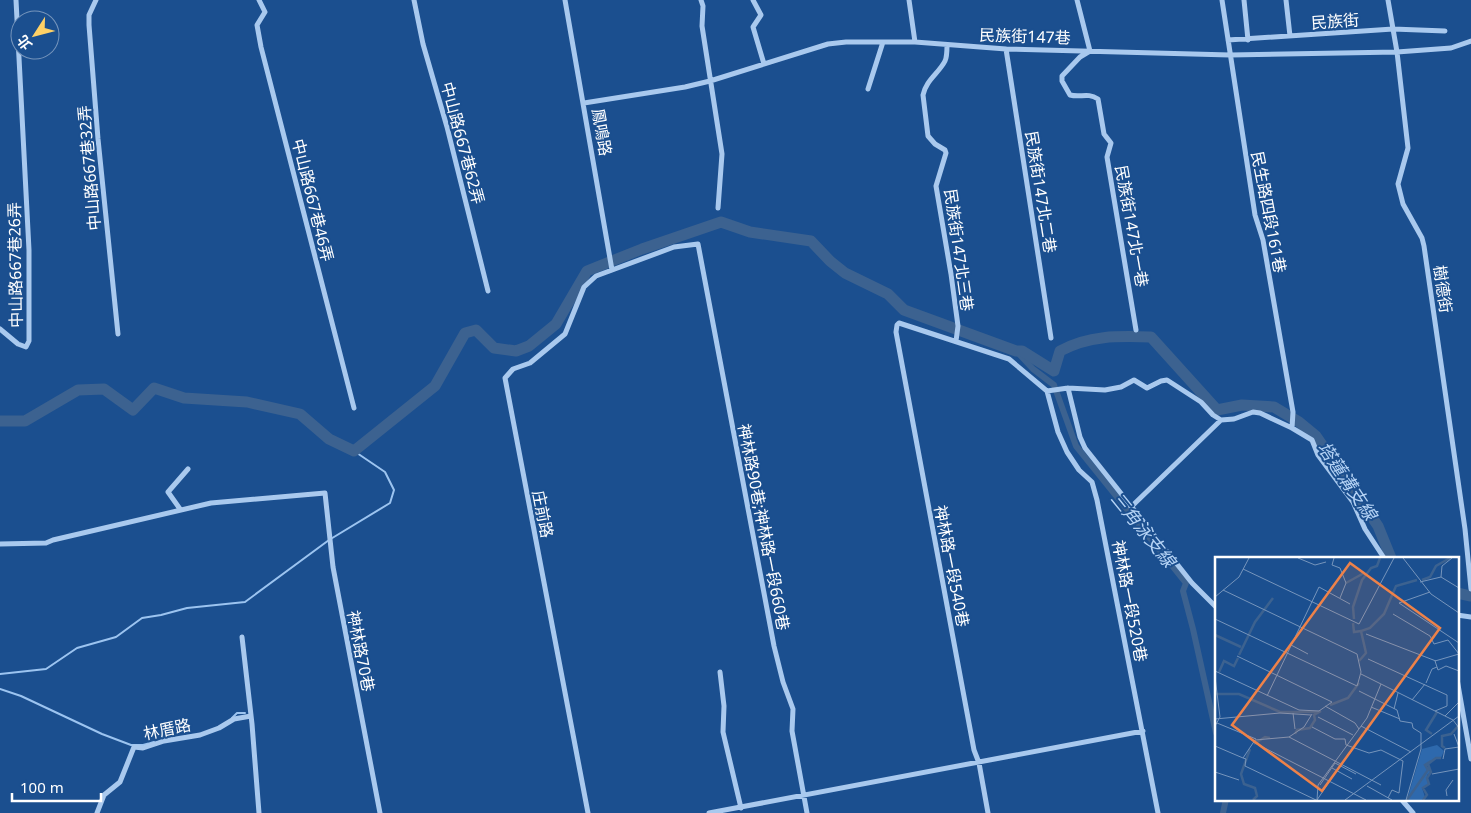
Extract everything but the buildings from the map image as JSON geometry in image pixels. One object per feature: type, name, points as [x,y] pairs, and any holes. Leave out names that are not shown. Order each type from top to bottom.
[{"type":"street","name":"中山路667巷26弄","points":[[0,329],[18,344],[26,347],[29,341],[29,250],[16,0]]},
{"type":"street","name":"中山路667巷32弄","points":[[96,0],[89,15],[89,25],[98,139],[118,334]]},
{"type":"street","name":"中山路667巷46弄","points":[[259,0],[264,12],[257,25],[262,47],[354,408]]},
{"type":"street","name":"中山路667巷62弄","points":[[414,0],[422,44],[447,126],[488,291]]},
{"type":"street","name":"鳳鳴路","points":[[565,0],[612,270]]},
{"type":"street","points":[[700,0],[702,6],[702,26],[722,154],[718,208]]},
{"type":"street","points":[[753,0],[761,15],[753,27],[764,64]]},
{"type":"street","points":[[909,0],[916,42]]},
{"type":"street","points":[[1077,0],[1090,51]]},
{"type":"street","name":"民生路四段161巷","points":[[1222,0],[1255,215],[1263,240],[1292,412],[1292,428]]},
{"type":"street","points":[[1244,0],[1248,40]]},
{"type":"street","points":[[1286,0],[1290,36]]},
{"type":"street","name":"樹德街","points":[[1388,0],[1397,52],[1408,148],[1398,184],[1403,204],[1422,238],[1424,246],[1465,529],[1471,589]]},
{"type":"street","name":"民族街","points":[[1228,40],[1393,29],[1445,31]]},
{"type":"street","name":"民族街147巷","points":[[584,104],[710,81],[828,44],[846,42],[916,42],[1006,49],[1230,55],[1397,52],[1451,48],[1471,41]]},
{"type":"street","points":[[868,89],[883,42]]},
{"type":"street","name":"民族街147北三巷","points":[[947,45],[946,60],[924,89],[923,94],[928,136],[946,153],[936,186],[958,326],[956,341]]},
{"type":"street","name":"民族街147北二巷","points":[[1006,49],[1051,338]]},
{"type":"street","name":"民族街147北一巷","points":[[1090,51],[1080,57],[1062,76],[1062,81],[1070,95],[1091,94],[1098,99],[1104,134],[1111,144],[1107,157],[1136,330]]},
{"type":"street","name":"神林路90巷;神林路一段660巷","points":[[612,270],[674,247],[698,244],[774,646],[783,682],[793,709],[792,731],[807,813]]},
{"type":"street","name":"庄前路","points":[[588,813],[505,378],[508,372],[530,363],[565,334],[584,287],[596,276],[612,270]]},
{"type":"street","name":"神林路一段540巷","points":[[956,341],[900,323],[897,325],[896,332],[972,741],[979,763],[988,813]]},
{"type":"street","points":[[956,341],[1009,359],[1047,391],[1068,388],[1105,390],[1121,388],[1134,380],[1147,388],[1167,380],[1200,402],[1221,420]]},
{"type":"street","points":[[1068,388],[1080,437],[1085,448],[1192,583],[1215,606]]},
{"type":"street","name":"神林路一段520巷","points":[[1047,391],[1058,432],[1067,452],[1079,470],[1092,482],[1097,500],[1158,813]]},
{"type":"street","points":[[1131,506],[1221,420],[1253,412],[1260,413],[1312,440],[1318,455],[1352,502],[1365,529],[1383,557]]},
{"type":"street","points":[[0,544],[46,543],[180,509],[168,492],[188,468]]},
{"type":"street","name":"神林路70巷","points":[[180,509],[211,503],[324,493],[332,567],[380,813]]},
{"type":"street","points":[[1458,615],[1471,617]]},
{"type":"street","points":[[242,637],[259,813]]},
{"type":"street","points":[[720,672],[724,706],[722,732],[741,808]]},
{"type":"street","points":[[1458,686],[1471,759]]},
{"type":"street","name":"林厝路","points":[[97,813],[104,795],[120,782],[134,747],[143,748],[164,741],[200,734],[219,728],[234,719],[251,716]]},
{"type":"street","points":[[709,813],[1143,732]]},
{"type":"street","points":[[1401,800],[1413,813]]},
{"type":"waterway","points":[[0,421],[25,421],[78,390],[104,389],[133,410],[154,388],[184,398],[247,402],[300,414],[329,439],[354,451],[435,386],[465,333],[476,330],[494,348],[516,351],[529,346],[556,324],[587,271],[642,249],[721,222],[750,232],[811,241],[830,261],[845,273],[888,294],[904,310],[1016,351],[1022,351],[1054,371],[1060,351],[1082,342],[1115,337],[1151,337],[1217,410],[1242,405],[1274,407],[1299,422],[1316,436],[1378,526],[1391,557]]},
{"type":"waterway","name":"三角泳支線","points":[[1016,351],[1033,369],[1054,385],[1076,446],[1186,583],[1183,591],[1215,728]]},
{"type":"waterway","points":[[0,674],[46,669],[77,648],[116,637],[142,618],[187,608],[245,602],[329,540],[390,503],[394,490],[385,472],[354,451]]},
{"type":"waterway","name":"塔蓮溝支線","points":[[1458,593],[1471,596]]},
{"type":"waterway","points":[[0,689],[21,696],[102,734],[131,745],[143,745],[154,742]]},
{"type":"waterway","points":[[232,718],[237,713],[245,713]]},
{"type":"waterway","name":"三角泳支線","points":[[1223,813],[1226,800]]}]
